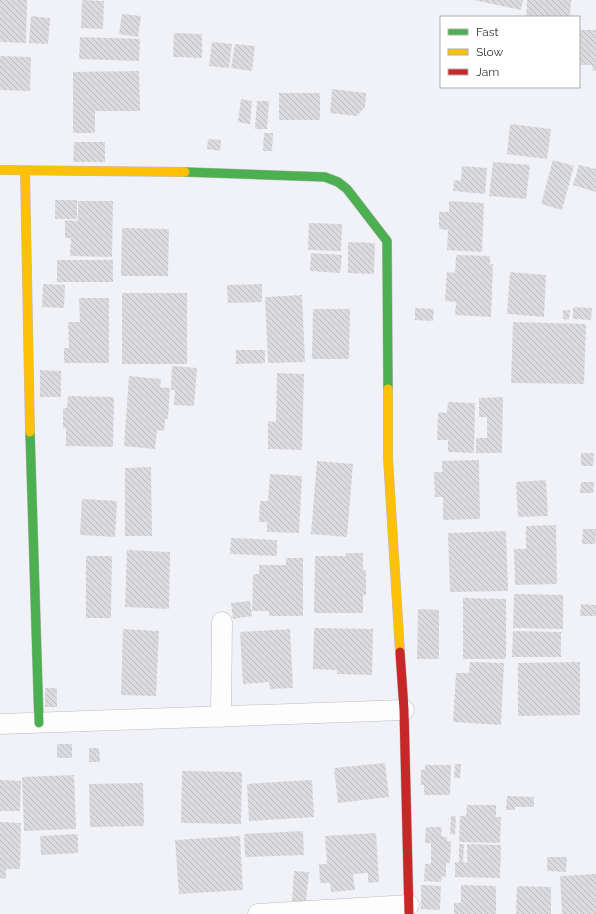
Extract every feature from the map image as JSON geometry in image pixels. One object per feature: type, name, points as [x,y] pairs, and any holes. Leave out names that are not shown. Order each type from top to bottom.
[{"type":"street","points":[[0,170],[177,172],[325,177],[336,180],[345,186],[360,208],[387,241],[388,458],[404,710],[409,910],[258,914]]},
{"type":"street","points":[[25,171],[30,440],[38,723]]},
{"type":"street","points":[[221,717],[222,622]]},
{"type":"street","points":[[0,724],[404,710]]},
{"type":"building","points":[[0,0],[27,0],[26,43],[0,42]]},
{"type":"building","points":[[82,0],[104,1],[103,29],[81,28]]},
{"type":"building","points":[[474,0],[523,0],[521,10]]},
{"type":"building","points":[[527,0],[571,0],[570,16],[526,16]]},
{"type":"building","points":[[122,14],[141,16],[138,37],[119,34]]},
{"type":"building","points":[[31,16],[50,18],[48,44],[29,43]]},
{"type":"building","points":[[580,30],[596,30],[596,71],[593,71],[592,65],[580,65]]},
{"type":"building","points":[[174,33],[202,34],[202,58],[173,57]]},
{"type":"building","points":[[80,37],[140,39],[139,61],[79,59]]},
{"type":"building","points":[[212,42],[232,44],[229,68],[209,66]]},
{"type":"building","points":[[235,44],[255,46],[252,71],[231,68]]},
{"type":"building","points":[[0,56],[31,57],[30,91],[0,90]]},
{"type":"building","points":[[139,71],[140,111],[95,111],[95,133],[73,133],[73,72]]},
{"type":"building","points":[[332,89],[366,93],[365,107],[357,116],[330,113]]},
{"type":"building","points":[[279,93],[320,93],[320,120],[279,120]]},
{"type":"building","points":[[241,99],[252,101],[250,124],[238,122]]},
{"type":"building","points":[[257,101],[269,101],[267,129],[255,129]]},
{"type":"building","points":[[510,124],[551,129],[547,159],[507,154]]},
{"type":"building","points":[[264,133],[273,133],[272,151],[263,151]]},
{"type":"building","points":[[208,139],[221,140],[220,151],[207,149]]},
{"type":"building","points":[[74,142],[105,142],[105,162],[73,162]]},
{"type":"building","points":[[553,160],[574,166],[562,210],[541,204]]},
{"type":"building","points":[[493,162],[530,165],[526,199],[489,196]]},
{"type":"building","points":[[579,165],[596,169],[596,192],[573,185]]},
{"type":"building","points":[[462,166],[487,168],[485,194],[453,191],[454,180],[461,181]]},
{"type":"building","points":[[55,200],[77,200],[77,219],[55,219]]},
{"type":"building","points":[[78,201],[113,201],[112,257],[70,256],[71,238],[65,238],[65,220],[78,221]]},
{"type":"building","points":[[449,201],[484,203],[482,252],[447,250],[448,230],[439,229],[439,212],[449,212]]},
{"type":"building","points":[[309,223],[342,224],[341,251],[308,250]]},
{"type":"building","points":[[122,228],[169,229],[168,276],[121,276]]},
{"type":"building","points":[[348,242],[375,243],[374,274],[348,273]]},
{"type":"building","points":[[311,253],[342,255],[340,273],[310,271]]},
{"type":"building","points":[[456,255],[490,256],[490,264],[493,264],[491,317],[455,315],[456,302],[445,301],[447,272],[455,273]]},
{"type":"building","points":[[57,260],[113,260],[113,282],[57,282]]},
{"type":"building","points":[[510,272],[546,275],[544,317],[507,314]]},
{"type":"building","points":[[43,284],[65,285],[64,308],[42,307]]},
{"type":"building","points":[[262,284],[262,302],[228,303],[227,285]]},
{"type":"building","points":[[122,293],[187,293],[187,364],[122,364]]},
{"type":"building","points":[[302,295],[305,362],[268,363],[265,297]]},
{"type":"building","points":[[79,298],[109,298],[109,363],[64,363],[64,348],[69,348],[68,322],[80,322]]},
{"type":"building","points":[[573,307],[592,308],[591,320],[573,319]]},
{"type":"building","points":[[415,308],[434,309],[433,321],[415,320]]},
{"type":"building","points":[[313,309],[350,309],[349,359],[312,359]]},
{"type":"building","points":[[563,310],[570,310],[569,320],[563,319]]},
{"type":"building","points":[[513,322],[586,324],[584,384],[511,383]]},
{"type":"building","points":[[236,350],[265,350],[265,363],[236,364]]},
{"type":"building","points":[[172,366],[197,368],[194,406],[174,405],[175,390],[171,390]]},
{"type":"building","points":[[40,370],[61,371],[61,397],[40,397]]},
{"type":"building","points":[[277,373],[304,374],[302,450],[268,449],[268,421],[276,422]]},
{"type":"building","points":[[129,376],[161,379],[160,387],[170,388],[168,419],[165,419],[164,431],[157,430],[155,449],[124,446]]},
{"type":"building","points":[[68,396],[114,397],[113,447],[66,446],[66,428],[63,428],[63,408],[67,408]]},
{"type":"building","points":[[503,397],[502,453],[476,453],[476,438],[487,438],[487,417],[479,417],[479,398]]},
{"type":"building","points":[[448,402],[475,403],[474,453],[448,452],[448,440],[437,440],[438,412],[447,413]]},
{"type":"building","points":[[581,453],[594,453],[593,466],[581,466]]},
{"type":"building","points":[[479,460],[480,519],[443,520],[443,497],[435,497],[434,472],[442,472],[442,461]]},
{"type":"building","points":[[317,461],[353,464],[347,537],[311,534]]},
{"type":"building","points":[[151,467],[152,536],[125,536],[125,468]]},
{"type":"building","points":[[270,474],[302,476],[299,533],[267,532],[267,522],[259,522],[260,501],[268,501]]},
{"type":"building","points":[[546,480],[548,516],[518,517],[516,482]]},
{"type":"building","points":[[581,482],[594,482],[593,493],[580,493]]},
{"type":"building","points":[[82,499],[117,501],[115,537],[80,535]]},
{"type":"building","points":[[556,525],[557,584],[515,585],[514,549],[526,549],[526,526]]},
{"type":"building","points":[[583,529],[596,529],[595,544],[582,544]]},
{"type":"building","points":[[506,531],[508,591],[450,592],[448,533]]},
{"type":"building","points":[[231,538],[277,540],[277,556],[230,554]]},
{"type":"building","points":[[127,550],[170,552],[169,609],[125,607]]},
{"type":"building","points":[[345,553],[363,553],[363,570],[366,570],[366,595],[363,595],[363,613],[314,613],[315,556],[346,556]]},
{"type":"building","points":[[86,556],[112,556],[111,618],[86,618]]},
{"type":"building","points":[[286,558],[303,558],[303,616],[269,616],[269,611],[252,611],[253,574],[259,574],[259,565],[286,565]]},
{"type":"building","points":[[514,594],[563,595],[563,629],[513,628]]},
{"type":"building","points":[[463,598],[506,599],[506,659],[463,659]]},
{"type":"building","points":[[250,601],[252,616],[233,619],[231,603]]},
{"type":"building","points":[[581,604],[596,605],[596,616],[580,616]]},
{"type":"building","points":[[418,609],[439,610],[439,659],[417,659]]},
{"type":"building","points":[[314,628],[373,629],[372,675],[337,674],[337,670],[313,669]]},
{"type":"building","points":[[123,629],[159,631],[156,696],[121,695]]},
{"type":"building","points":[[290,629],[293,688],[270,689],[269,682],[243,684],[240,632]]},
{"type":"building","points":[[513,631],[561,632],[561,657],[512,657]]},
{"type":"building","points":[[470,662],[504,663],[501,725],[453,722],[456,673],[469,673]]},
{"type":"building","points":[[580,662],[580,715],[518,716],[518,663]]},
{"type":"building","points":[[45,688],[57,688],[57,707],[45,707]]},
{"type":"building","points":[[57,744],[72,744],[72,758],[57,758]]},
{"type":"building","points":[[89,748],[99,748],[100,762],[89,762]]},
{"type":"building","points":[[385,763],[389,797],[338,803],[334,768]]},
{"type":"building","points":[[455,764],[461,764],[460,778],[454,778]]},
{"type":"building","points":[[425,765],[451,765],[450,795],[424,795],[424,785],[421,785],[421,770],[425,770]]},
{"type":"building","points":[[182,771],[242,772],[241,824],[181,823]]},
{"type":"building","points":[[74,775],[76,829],[24,831],[22,777]]},
{"type":"building","points":[[0,780],[21,781],[20,811],[0,811]]},
{"type":"building","points":[[312,780],[314,817],[249,821],[247,784]]},
{"type":"building","points":[[143,783],[144,826],[90,827],[89,784]]},
{"type":"building","points":[[507,796],[534,797],[534,807],[515,807],[515,810],[506,810]]},
{"type":"building","points":[[467,805],[496,805],[496,817],[501,817],[500,843],[459,842],[460,816],[466,816]]},
{"type":"building","points":[[451,816],[456,816],[455,835],[450,834]]},
{"type":"building","points":[[0,822],[21,823],[20,869],[6,869],[6,879],[0,878]]},
{"type":"building","points":[[426,827],[442,827],[441,836],[447,837],[447,841],[451,841],[450,863],[446,863],[446,877],[442,876],[441,882],[424,881],[425,864],[431,864],[431,843],[425,843]]},
{"type":"building","points":[[303,831],[304,855],[245,857],[244,834]]},
{"type":"building","points":[[376,833],[379,882],[368,883],[368,873],[353,874],[355,890],[331,892],[330,883],[320,883],[319,864],[327,864],[325,836]]},
{"type":"building","points":[[78,834],[78,853],[41,855],[40,836]]},
{"type":"building","points":[[240,836],[243,890],[179,894],[175,840]]},
{"type":"building","points":[[459,844],[464,844],[463,862],[467,863],[467,844],[501,845],[500,878],[455,877],[455,862],[459,862]]},
{"type":"building","points":[[547,857],[567,857],[566,872],[547,871]]},
{"type":"building","points":[[294,871],[309,872],[306,902],[292,901]]},
{"type":"building","points":[[596,874],[596,914],[562,914],[560,876]]},
{"type":"building","points":[[421,885],[441,886],[440,910],[421,909]]},
{"type":"building","points":[[461,885],[496,886],[496,914],[454,914],[454,903],[461,903]]},
{"type":"building","points":[[517,886],[551,887],[551,914],[516,914]]},
{"type":"traffic: fast","points":[[185,172],[325,177],[338,182],[347,189],[387,241],[388,389]]},
{"type":"traffic: fast","points":[[30,432],[39,723]]},
{"type":"traffic: slow","points":[[0,170],[185,172]]},
{"type":"traffic: slow","points":[[25,171],[30,432]]},
{"type":"traffic: slow","points":[[388,389],[388,458],[400,652]]},
{"type":"traffic: jam","points":[[400,652],[404,710],[409,914]]}]
